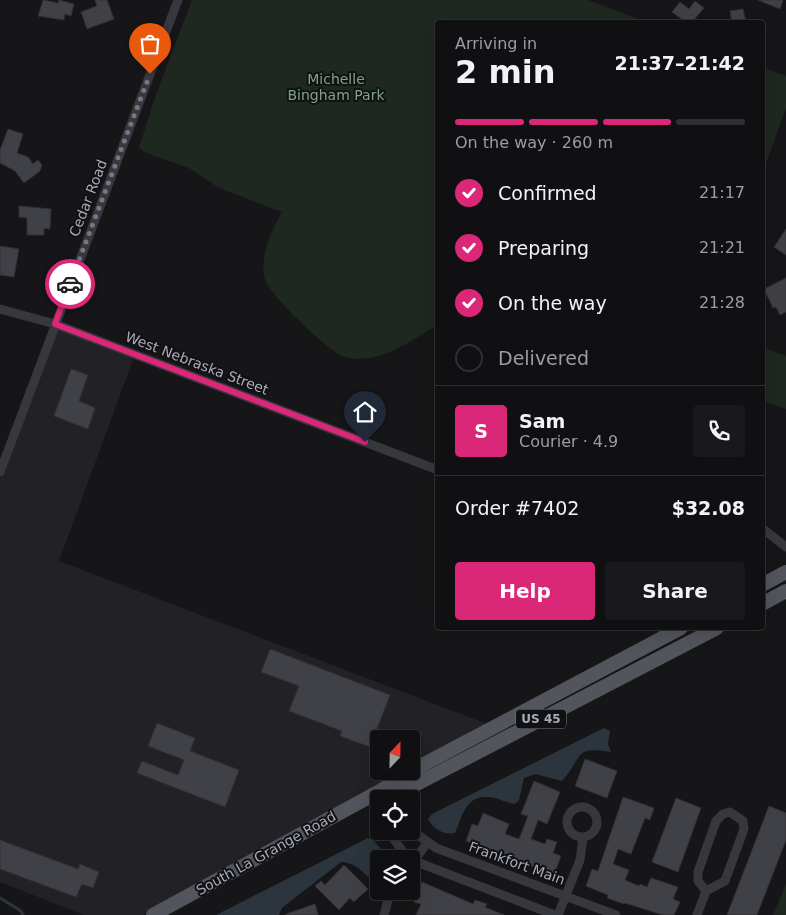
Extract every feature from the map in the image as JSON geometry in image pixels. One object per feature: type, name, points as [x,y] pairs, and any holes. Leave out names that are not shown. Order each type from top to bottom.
[{"type":"main road","points":[[765,583],[786,572]]},
{"type":"main road","points":[[765,602],[786,591]]},
{"type":"main road","name":"South La Grange Road","points":[[420,766],[677,630]]},
{"type":"main road","name":"South La Grange Road","points":[[404,790],[713,630]]},
{"type":"main road","name":"South La Grange Road","points":[[389,790],[401,780]]},
{"type":"main road","name":"South La Grange Road","points":[[153,915],[370,802]]},
{"type":"street","name":"Cedar Road","points":[[0,472],[178,0]]},
{"type":"street","name":"West Nebraska Street","points":[[0,309],[55,324],[435,469]]},
{"type":"street","points":[[765,530],[786,547]]},
{"type":"street","points":[[697,915],[706,891],[719,886],[725,881],[744,829],[743,821],[730,812],[723,814],[716,821],[698,872],[698,881],[706,891]]},
{"type":"street","name":"Frankfort Main","points":[[420,837],[427,843],[616,915]]},
{"type":"street","points":[[558,915],[580,860],[584,837]]},
{"type":"street","points":[[420,853],[427,843]]},
{"type":"street","points":[[420,866],[554,915]]},
{"type":"street","points":[[384,915],[388,900]]},
{"type":"shaded area","points":[[57,327],[134,357],[59,561],[490,725],[420,764],[420,730],[370,730],[370,780],[390,780],[143,915],[84,915],[0,882],[0,478]]},
{"type":"shaded area","points":[[604,728],[610,731],[608,744],[611,752],[590,750],[585,752],[580,755],[562,781],[535,774],[524,778],[519,800],[515,804],[491,797],[480,797],[469,804],[462,814],[455,833],[440,831],[428,819],[432,814]]},
{"type":"shaded area","points":[[368,838],[373,840],[382,850],[370,850],[370,878],[353,865],[341,862],[282,908],[279,915],[216,915]]},
{"type":"green space","name":"Michelle Bingham Park","points":[[192,0],[588,0],[641,20],[435,20],[435,326],[390,352],[369,358],[356,359],[340,355],[321,341],[297,318],[267,284],[263,267],[265,250],[282,212],[219,188],[189,168],[146,153],[139,148],[155,97]]},
{"type":"green space","points":[[765,68],[786,76],[786,108],[765,166]]},
{"type":"green space","points":[[765,348],[786,356],[786,409],[765,402]]},
{"type":"green space","points":[[786,884],[786,915],[773,915]]},
{"type":"building","points":[[43,0],[58,3],[59,0],[74,4],[71,16],[65,14],[64,20],[38,16]]},
{"type":"building","points":[[95,0],[107,0],[114,19],[87,29],[81,12],[97,6]]},
{"type":"building","points":[[758,0],[783,0],[780,9]]},
{"type":"building","points":[[695,1],[704,8],[694,20],[683,20],[672,12],[680,2],[689,9]]},
{"type":"building","points":[[743,9],[746,20],[732,20],[730,11]]},
{"type":"building","points":[[8,129],[23,134],[17,153],[28,157],[33,164],[38,160],[42,165],[40,171],[24,183],[15,171],[0,163],[0,150]]},
{"type":"building","points":[[19,206],[51,209],[50,229],[44,228],[44,235],[27,235],[27,218],[19,217]]},
{"type":"building","points":[[786,229],[786,255],[774,247]]},
{"type":"building","points":[[0,246],[19,249],[14,277],[0,275]]},
{"type":"building","points":[[786,278],[786,312],[780,315],[776,307],[773,308],[765,288]]},
{"type":"building","points":[[71,369],[88,375],[79,401],[95,408],[88,429],[54,416]]},
{"type":"building","points":[[270,649],[390,695],[377,730],[370,730],[370,747],[340,736],[342,731],[289,711],[299,686],[261,672]]},
{"type":"building","points":[[157,723],[195,738],[190,751],[239,770],[225,807],[137,773],[142,761],[178,775],[184,760],[148,746]]},
{"type":"building","points":[[585,759],[617,771],[607,798],[575,786]]},
{"type":"building","points":[[534,781],[560,792],[547,824],[538,820],[531,839],[545,844],[547,839],[557,842],[553,853],[561,856],[554,875],[466,841],[472,824],[478,826],[483,813],[509,824],[505,834],[519,839],[528,816],[521,814]]},
{"type":"building","points":[[623,797],[654,808],[650,820],[645,818],[631,854],[618,849],[613,864],[629,870],[625,880],[639,886],[640,884],[647,887],[651,878],[678,887],[673,899],[680,902],[674,915],[663,915],[624,904],[607,898],[608,895],[586,886],[592,869],[598,871]]},
{"type":"building","points":[[676,798],[701,808],[678,872],[652,862]]},
{"type":"building","points":[[769,806],[786,813],[786,840],[757,915],[727,915]]},
{"type":"building","points":[[0,840],[78,869],[80,864],[99,872],[93,888],[82,884],[76,897],[0,869]]},
{"type":"building","points":[[344,865],[368,889],[354,902],[350,898],[339,910],[315,886],[321,881],[325,885]]},
{"type":"building","points":[[422,882],[473,904],[475,900],[487,904],[485,907],[504,915],[416,915],[421,904],[414,902],[415,900],[420,900]]},
{"type":"building","points":[[315,904],[318,915],[286,915],[286,914]]},
{"type":"waterway","points":[[0,898],[21,911],[23,915]]},
{"type":"way so far","points":[[70,284],[150,74]]},
{"type":"route","points":[[70,284],[55,324],[365,442]]}]
